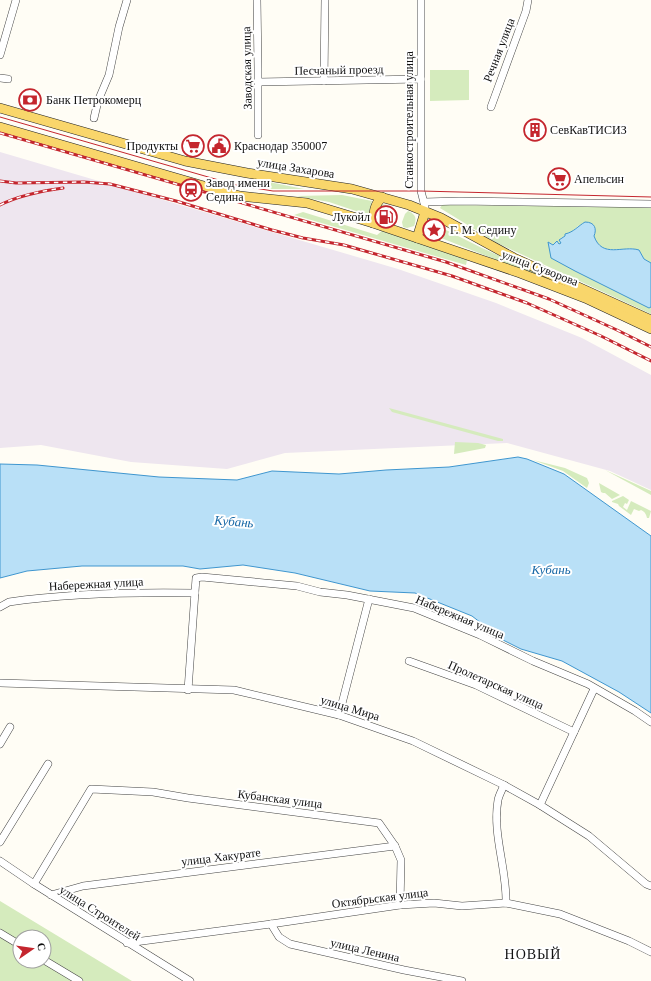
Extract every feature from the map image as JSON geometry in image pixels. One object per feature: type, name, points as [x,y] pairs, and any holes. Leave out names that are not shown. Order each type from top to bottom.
[{"type":"main road","name":"улица Захарова","points":[[0,108],[185,161],[247,173],[352,189],[425,207]]},
{"type":"main road","points":[[0,128],[240,196],[307,203],[417,238]]},
{"type":"main road","points":[[373,223],[376,202],[382,197]]},
{"type":"main road","name":"Станкостроительная улица","points":[[417,238],[425,207]]},
{"type":"main road","name":"улица Суворова","points":[[425,207],[441,218],[514,258],[651,320]]},
{"type":"main road","name":"улица Суворова","points":[[417,238],[585,298],[651,329]]},
{"type":"street","points":[[0,55],[16,0]]},
{"type":"street","points":[[94,118],[98,101],[109,75],[119,27],[127,0]]},
{"type":"street","name":"Заводская улица","points":[[256,0],[258,135]]},
{"type":"street","points":[[324,81],[325,0]]},
{"type":"street","name":"Станкостроительная улица","points":[[421,0],[421,191],[425,207]]},
{"type":"street","name":"Речная улица","points":[[490,106],[526,11],[528,0]]},
{"type":"street","points":[[0,78],[8,79]]},
{"type":"street","name":"Песчаный проезд","points":[[258,82],[420,79]]},
{"type":"street","name":"улица Захарова","points":[[425,207],[459,201],[651,204]]},
{"type":"street","name":"Набережная улица","points":[[0,607],[9,602],[95,594],[160,592],[195,593],[196,578],[202,577],[296,586],[320,592],[347,595],[414,608],[447,621],[480,635],[533,661],[588,684],[651,722]]},
{"type":"street","points":[[188,690],[195,593]]},
{"type":"street","points":[[338,715],[369,600]]},
{"type":"street","name":"Пролетарская улица","points":[[409,661],[476,685],[574,732]]},
{"type":"street","name":"улица Мира","points":[[0,683],[188,690],[234,690],[338,715],[413,741],[504,785],[540,805],[589,836],[646,884],[651,886]]},
{"type":"street","points":[[540,805],[594,688]]},
{"type":"street","points":[[0,744],[10,727]]},
{"type":"street","points":[[0,842],[48,764]]},
{"type":"street","points":[[504,785],[498,798],[497,818],[506,889],[506,904]]},
{"type":"street","name":"Кубанская улица","points":[[34,884],[91,789],[153,792],[379,823],[395,846],[401,860],[400,905]]},
{"type":"street","name":"улица Хакурате","points":[[51,894],[84,886],[395,846]]},
{"type":"street","name":"улица Строителей","points":[[0,861],[127,943],[190,981]]},
{"type":"street","name":"Октябрьская улица","points":[[127,943],[400,905],[434,903],[462,906],[506,904],[560,914],[629,941],[651,952]]},
{"type":"street","name":"улица Ленина","points":[[271,924],[279,937],[290,944],[404,970],[462,981]]},
{"type":"street","points":[[0,933],[12,940]]},
{"type":"street","points":[[52,965],[79,981]]},
{"type":"shaded area","points":[[0,152],[398,269],[496,303],[582,338],[651,375],[651,490],[610,471],[507,443],[285,453],[227,469],[131,462],[41,445],[0,448]]},
{"type":"green space","points":[[430,70],[469,70],[469,100],[430,101]]},
{"type":"green space","points":[[269,182],[304,189],[269,189]]},
{"type":"green space","points":[[342,195],[372,201],[368,215],[329,202],[296,196]]},
{"type":"green space","points":[[381,204],[388,205],[388,210],[385,210],[384,219],[381,220],[377,218]]},
{"type":"green space","points":[[442,205],[651,207],[651,263],[644,259],[639,250],[614,250],[602,247],[594,236],[595,229],[591,223],[578,226],[572,233],[561,238],[561,243],[558,245],[551,243],[649,308],[651,307],[651,314],[497,243],[440,208]]},
{"type":"green space","points":[[408,211],[414,215],[415,221],[414,226],[407,228],[403,227],[402,222]]},
{"type":"green space","points":[[303,212],[377,235],[383,230],[467,260],[466,265],[294,215]]},
{"type":"green space","points":[[432,223],[482,248],[553,280],[552,282],[431,234],[427,232],[426,229],[427,224]]},
{"type":"green space","points":[[389,408],[503,439],[503,441],[498,441],[392,412]]},
{"type":"green space","points":[[455,442],[478,443],[486,445],[485,448],[454,454]]},
{"type":"green space","points":[[533,460],[565,468],[587,478],[589,483],[587,488],[563,471]]},
{"type":"green space","points":[[605,470],[651,491],[651,495]]},
{"type":"green space","points":[[599,483],[620,495],[612,499],[605,493],[601,492]]},
{"type":"green space","points":[[623,496],[629,500],[623,507],[627,510],[631,501],[651,511],[649,518],[647,518],[645,513],[641,510],[639,511],[634,509],[631,515],[618,504],[612,502]]},
{"type":"green space","points":[[0,901],[46,929],[12,929],[12,969],[52,969],[52,933],[132,981],[0,981]]},
{"type":"water","points":[[585,222],[591,223],[594,226],[594,236],[602,247],[614,250],[639,250],[644,259],[651,263],[651,307],[649,308],[551,258],[548,242],[553,245],[557,241],[559,244],[561,243],[559,240],[565,236],[565,234]]},
{"type":"water","name":"Кубань","points":[[518,457],[527,459],[564,474],[651,536],[651,713],[619,692],[562,661],[521,649],[503,640],[472,616],[415,593],[370,591],[295,573],[243,565],[200,569],[183,566],[82,566],[27,571],[0,578],[0,464],[37,465],[159,477],[237,480],[272,471],[339,474],[449,467]]},
{"type":"tram line","points":[[0,117],[236,185],[273,191],[421,191],[651,197]]},
{"type":"railway","points":[[0,133],[446,262],[549,299],[651,347]]},
{"type":"railway","points":[[0,181],[16,183],[84,182],[110,184],[176,201],[272,230],[303,238],[344,245],[452,276],[527,303],[601,336],[651,361]]},
{"type":"railway","points":[[0,205],[31,194],[63,188]]},
{"type":"place","name":"Банк Петрокомерц","points":[[30,100]]},
{"type":"place","name":"СевКавТИСИЗ","points":[[535,130]]},
{"type":"place","name":"Продукты","points":[[193,146]]},
{"type":"place","name":"Краснодар 350007","points":[[219,146]]},
{"type":"place","name":"Апельсин","points":[[559,179]]},
{"type":"place","name":"Завод имени Седина","points":[[191,190]]},
{"type":"place","name":"Лукойл","points":[[386,217]]},
{"type":"place","name":"Г. М. Седину","points":[[434,230]]},
{"type":"district","name":"НОВЫЙ","points":[[533,954]]}]
